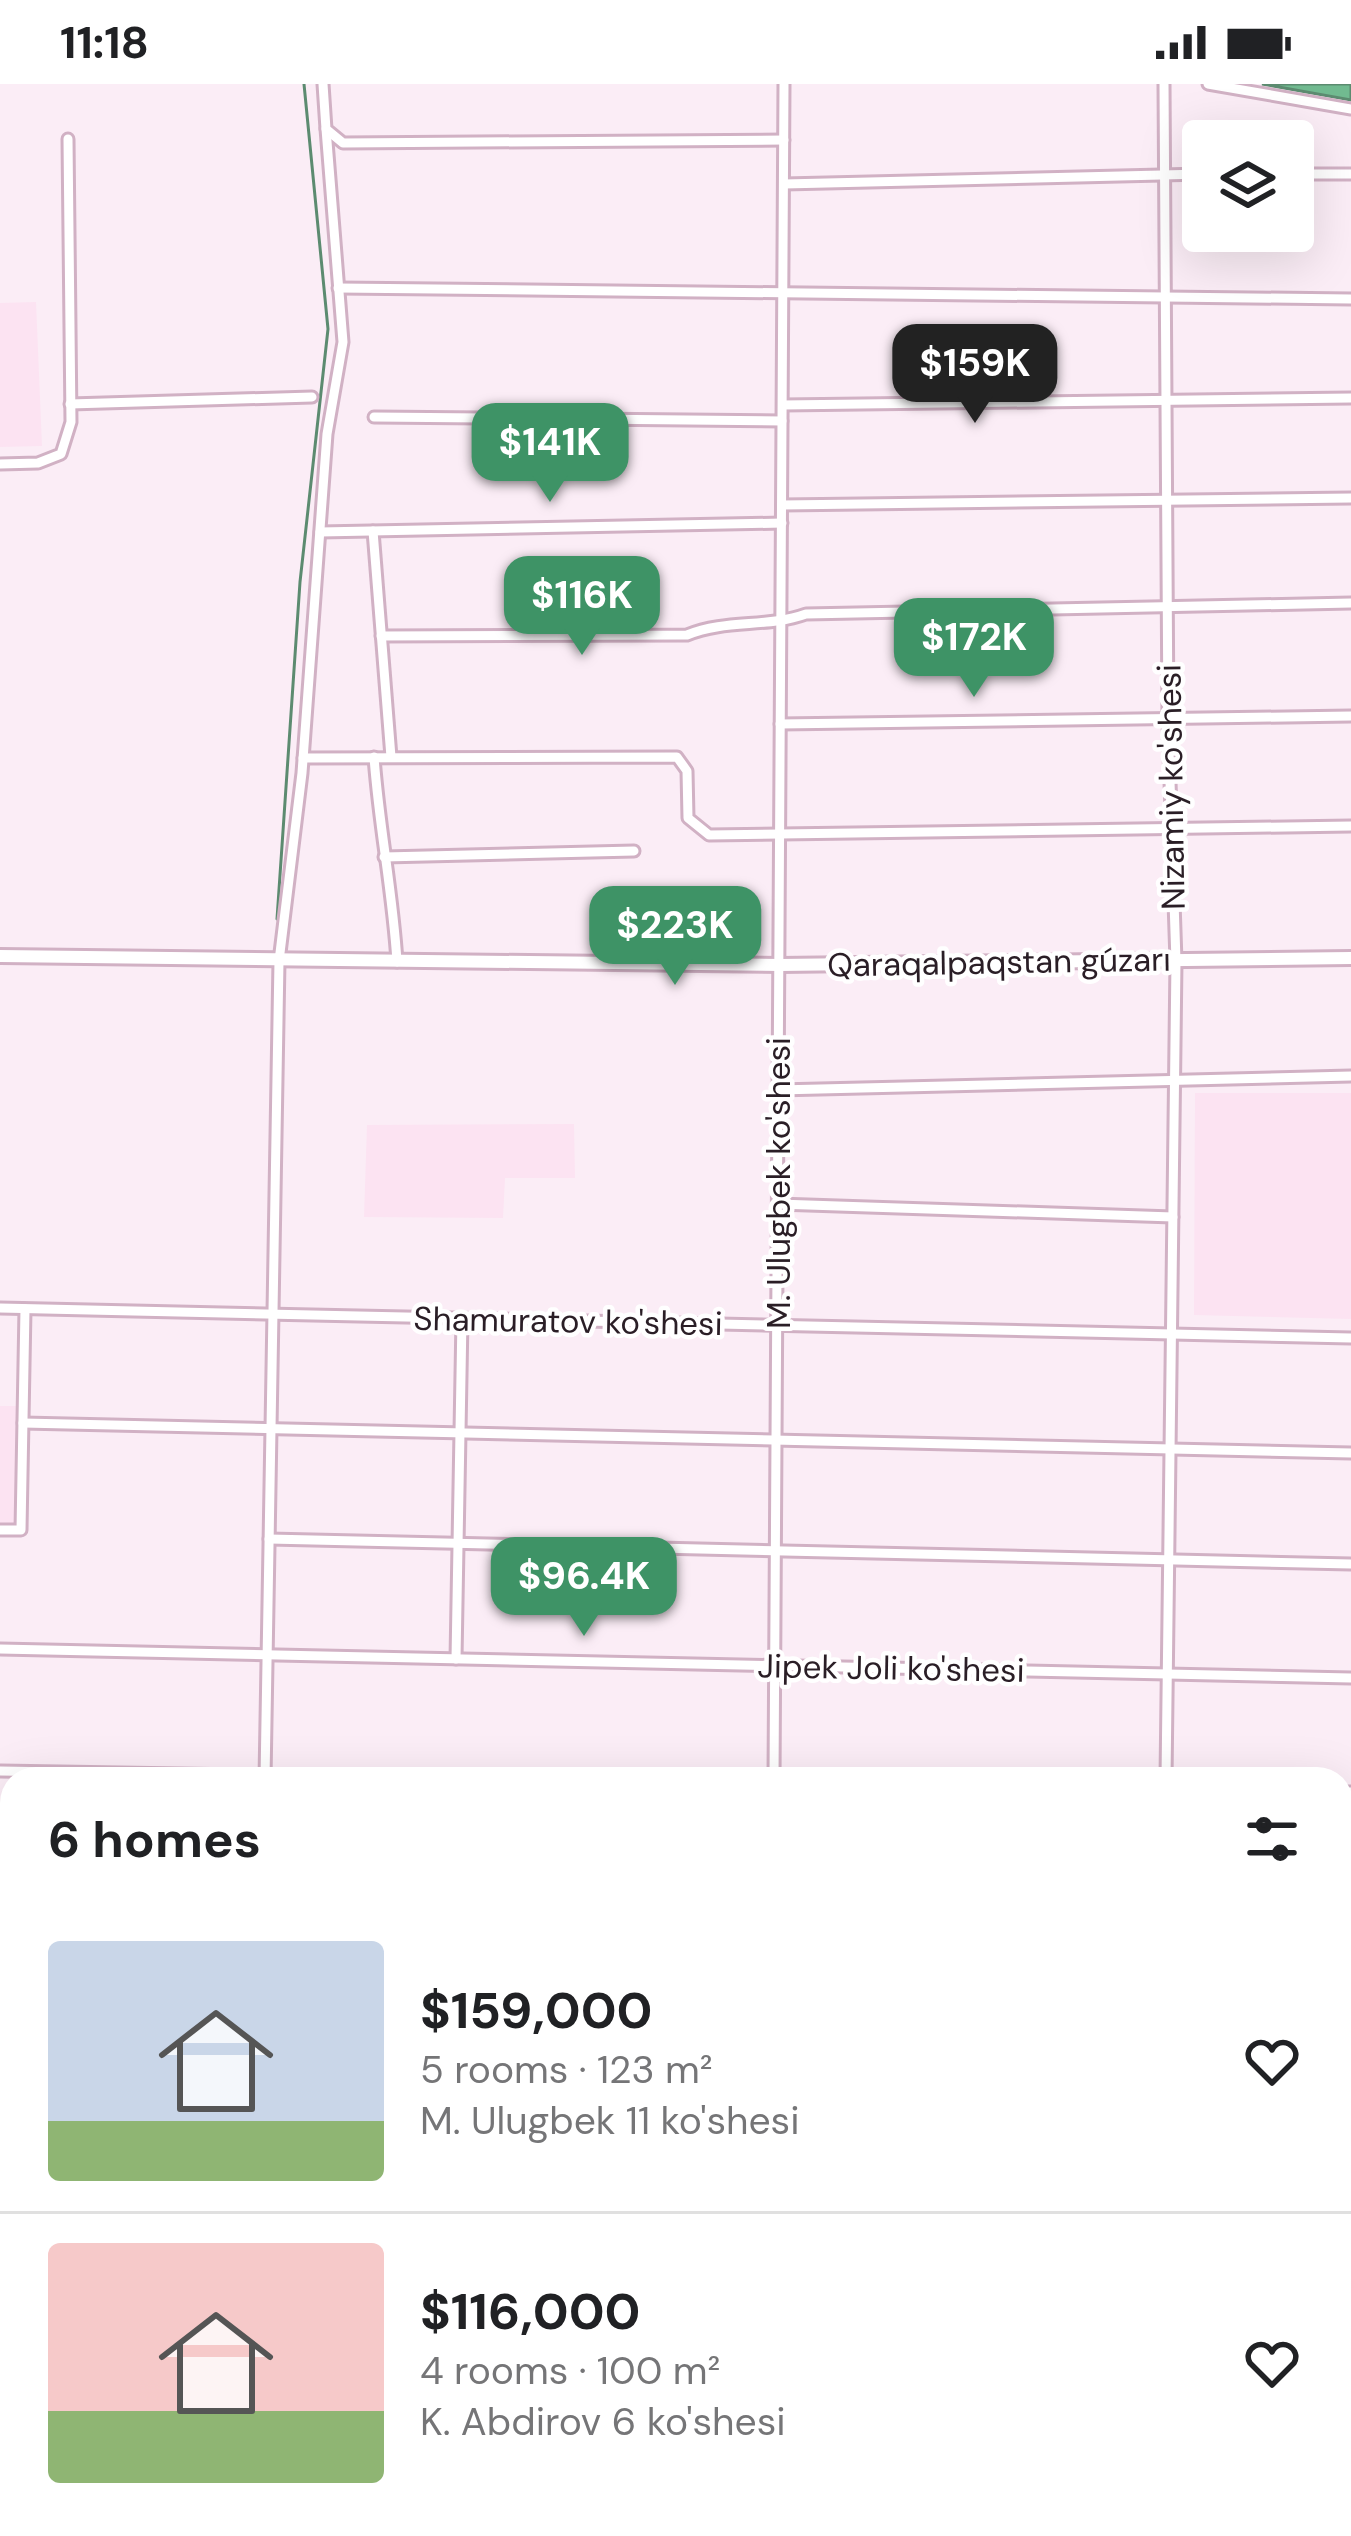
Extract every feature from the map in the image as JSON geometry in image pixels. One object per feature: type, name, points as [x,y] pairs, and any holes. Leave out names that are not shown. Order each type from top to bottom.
[{"type":"street","points":[[265,1767],[278,962],[303,758],[327,434],[344,343],[323,84]]},
{"type":"street","name":"M. Ulugbek ko'shesi","points":[[774,1767],[784,84]]},
{"type":"street","name":"Nizamiy ko'shesi","points":[[1164,84],[1168,722],[1176,961],[1166,1767]]},
{"type":"street","points":[[1208,84],[1351,109]]},
{"type":"street","points":[[326,129],[343,143],[784,140]]},
{"type":"street","points":[[0,464],[38,463],[61,454],[70,404],[68,139]]},
{"type":"street","points":[[784,184],[1182,174]]},
{"type":"street","points":[[1314,174],[1351,174]]},
{"type":"street","points":[[338,288],[1351,299]]},
{"type":"street","points":[[70,404],[312,397]]},
{"type":"street","points":[[782,405],[1351,398]]},
{"type":"street","points":[[374,417],[782,421]]},
{"type":"street","points":[[782,505],[1351,498]]},
{"type":"street","points":[[320,532],[782,523]]},
{"type":"street","points":[[373,531],[391,757]]},
{"type":"street","points":[[381,636],[687,635],[710,626],[781,623],[806,614],[1351,603]]},
{"type":"street","points":[[780,724],[1351,716]]},
{"type":"street","points":[[303,758],[667,755],[677,757],[686,767],[688,818],[700,832],[1351,826]]},
{"type":"street","points":[[374,758],[384,857],[392,878],[397,962]]},
{"type":"street","points":[[384,857],[634,850]]},
{"type":"street","name":"Qaraqalpaqstan gúzarı","points":[[0,956],[780,964],[1351,958]]},
{"type":"street","points":[[778,1090],[1351,1076]]},
{"type":"street","points":[[778,1204],[1173,1217]]},
{"type":"street","name":"Shamuratov ko'shesi","points":[[0,1308],[1351,1338]]},
{"type":"street","points":[[0,1530],[22,1530],[26,1309]]},
{"type":"street","points":[[456,1659],[462,1318]]},
{"type":"street","points":[[23,1423],[1351,1453]]},
{"type":"street","points":[[269,1539],[1351,1564]]},
{"type":"street","name":"Jipek Joli ko'shesi","points":[[0,1649],[1351,1678]]},
{"type":"shaded area","points":[[1262,84],[1351,84],[1351,100]]},
{"type":"shaded area","points":[[36,302],[42,446],[0,447],[0,303]]},
{"type":"shaded area","points":[[1195,1093],[1351,1093],[1351,1319],[1194,1315]]},
{"type":"shaded area","points":[[574,1124],[575,1178],[505,1178],[503,1218],[364,1217],[367,1125]]},
{"type":"shaded area","points":[[0,1406],[18,1406],[17,1523],[0,1523]]},
{"type":"waterway","points":[[277,919],[300,582],[328,329],[304,84]]}]
